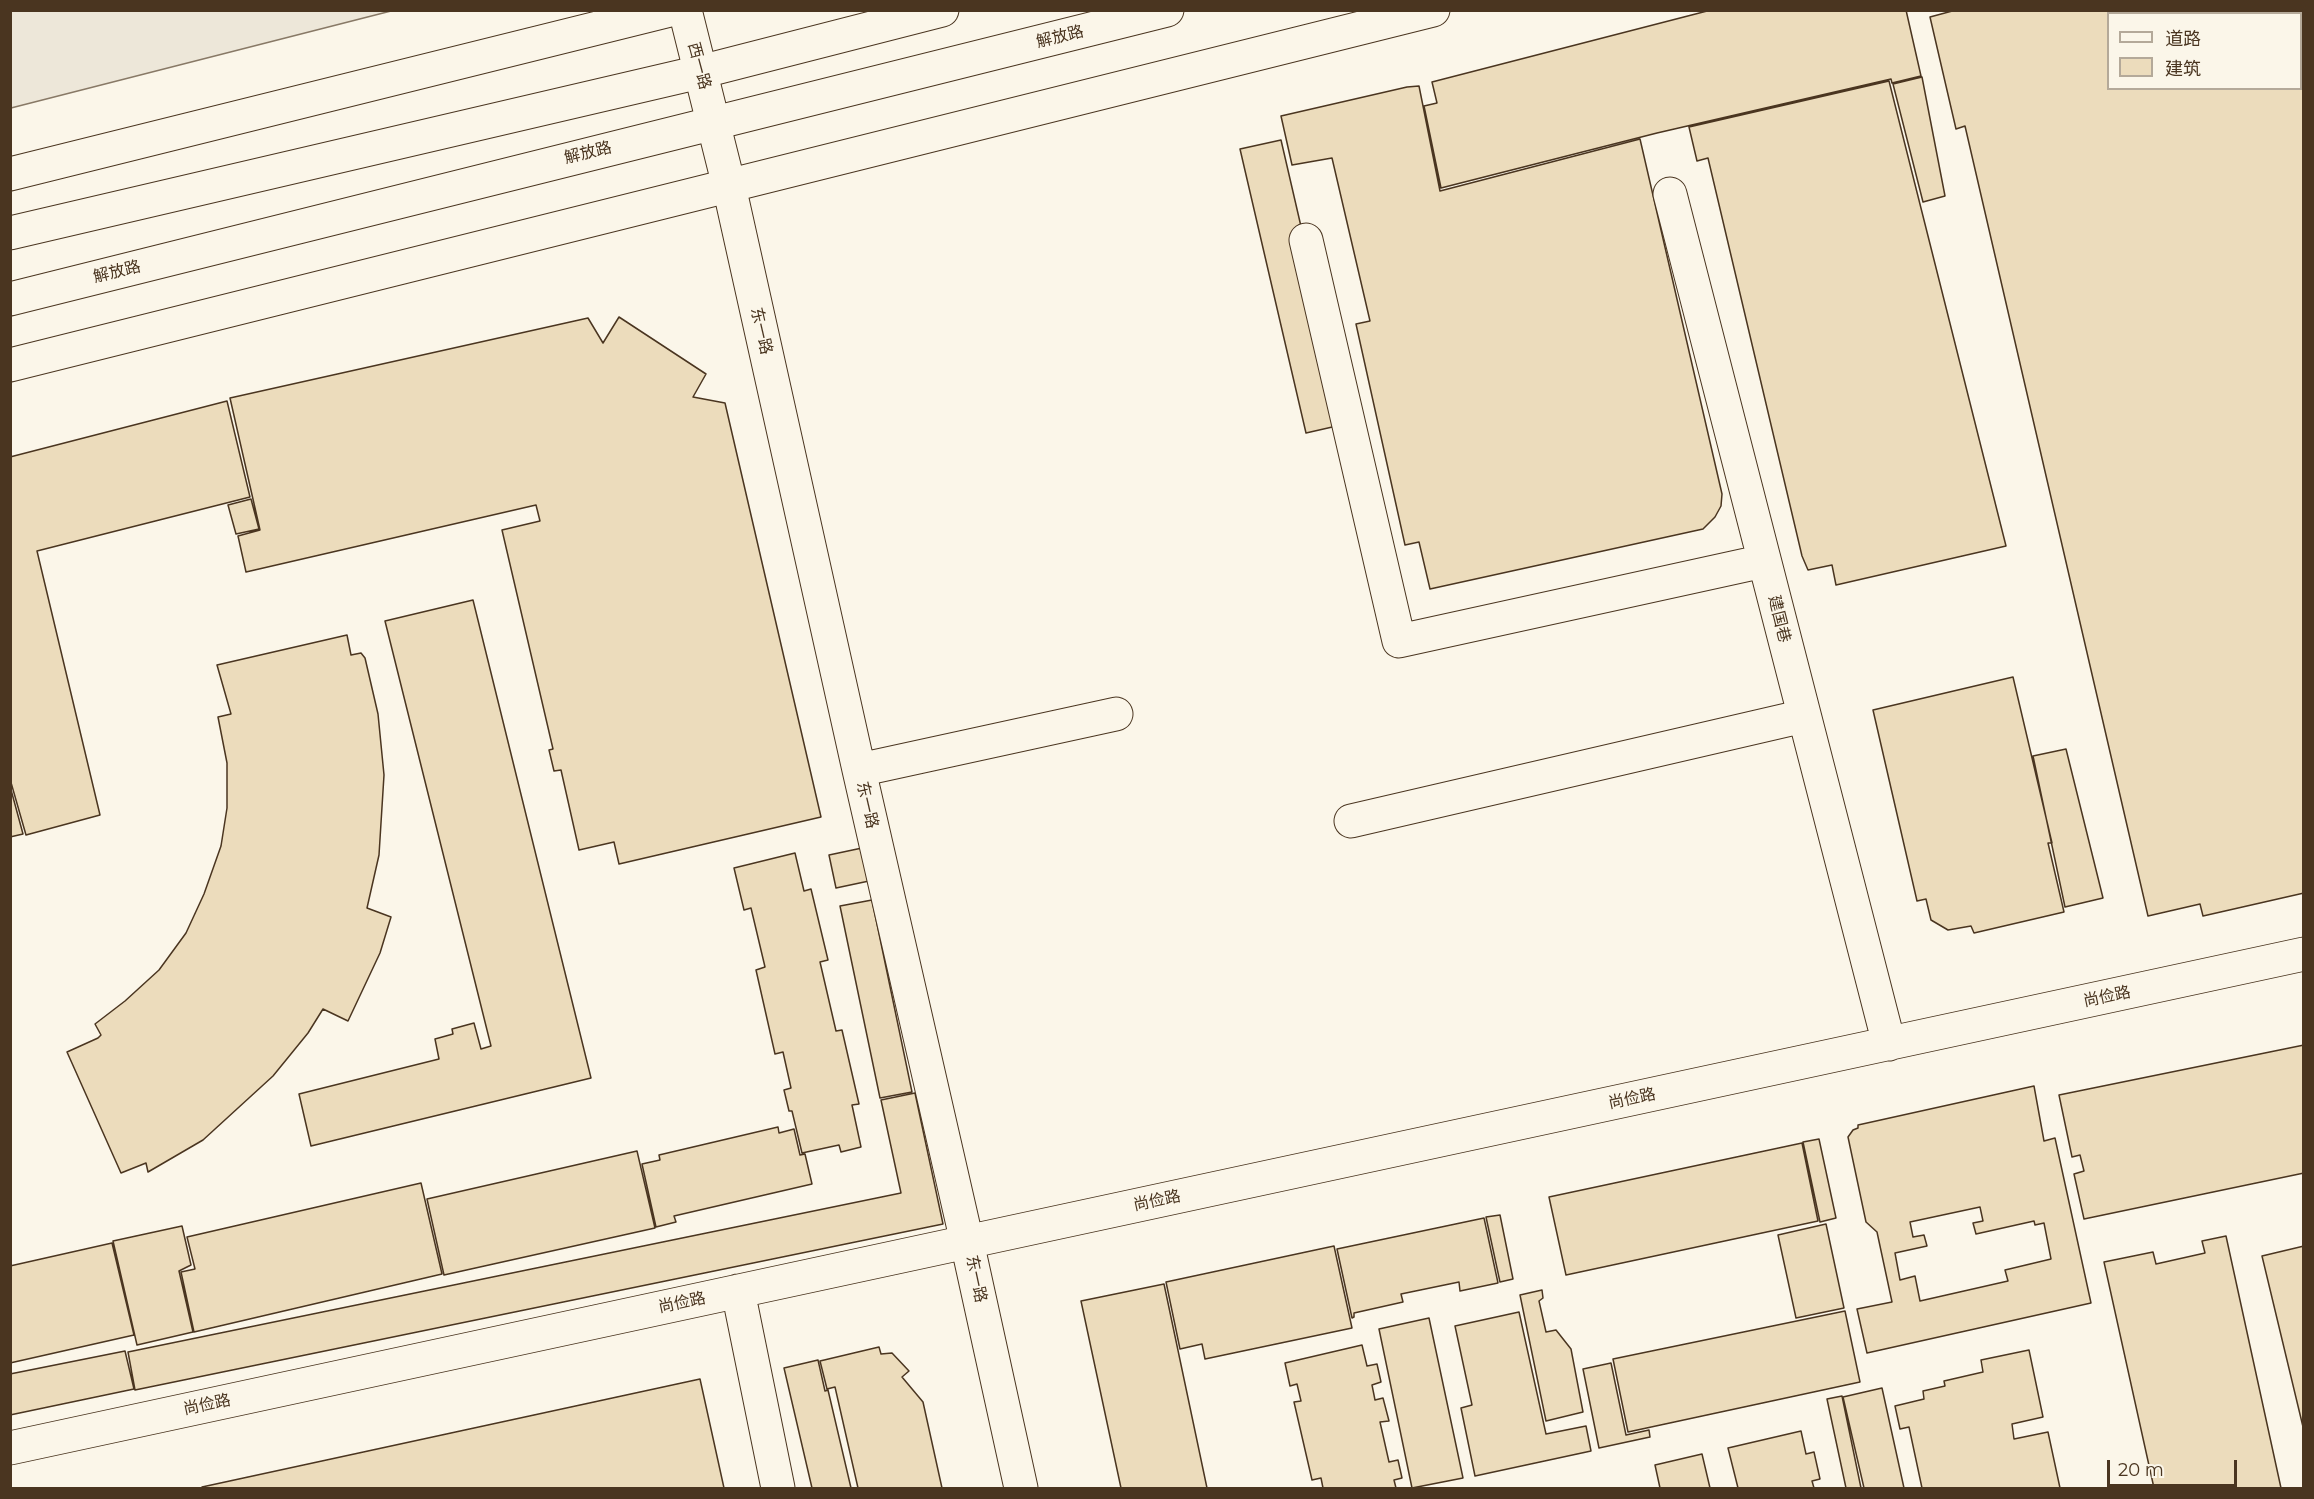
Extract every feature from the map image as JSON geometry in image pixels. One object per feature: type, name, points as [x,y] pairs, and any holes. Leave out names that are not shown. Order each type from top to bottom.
[{"type":"street","points":[[10,174],[670,10]]},
{"type":"street","name":"西一路","points":[[685,10],[714,122]]},
{"type":"street","points":[[10,233],[700,72],[942,10]]},
{"type":"street","name":"解放路","points":[[10,299],[1167,10]]},
{"type":"street","points":[[10,365],[1433,10]]},
{"type":"street","name":"东一路","points":[[714,122],[859,770],[968,1242],[1021,1488]]},
{"type":"street","name":"建国巷","points":[[1670,194],[1889,1044]]},
{"type":"street","points":[[1306,240],[1399,641],[1764,561]]},
{"type":"street","points":[[859,770],[1116,714]]},
{"type":"street","points":[[1351,821],[1804,717]]},
{"type":"street","name":"尚俭路","points":[[10,1448],[2304,954]]},
{"type":"street","points":[[738,1291],[778,1488]]},
{"type":"shaded area","points":[[11,10],[391,10],[391,11],[11,108]]},
{"type":"building","points":[[1711,10],[1906,10],[1921,76],[1892,83],[1891,79],[1657,133],[1441,188],[1424,106],[1437,103],[1432,82]]},
{"type":"building","points":[[1956,10],[2304,10],[2304,893],[2203,916],[2200,904],[2148,916],[1965,126],[1956,129],[1930,17]]},
{"type":"building","points":[[1922,77],[1945,196],[1923,202],[1893,84]]},
{"type":"building","points":[[1889,81],[2006,546],[1836,585],[1832,565],[1808,570],[1802,556],[1708,158],[1697,161],[1689,127]]},
{"type":"building","points":[[1419,86],[1440,191],[1640,139],[1722,494],[1721,506],[1715,517],[1703,529],[1430,589],[1419,542],[1405,545],[1356,324],[1370,321],[1332,158],[1292,165],[1281,116]]},
{"type":"building","points":[[1281,140],[1312,274],[1363,420],[1306,433],[1240,149]]},
{"type":"building","points":[[619,317],[706,374],[693,397],[725,403],[821,817],[619,864],[614,842],[579,850],[561,770],[554,771],[549,750],[553,749],[502,530],[540,521],[536,505],[246,572],[238,536],[260,530],[230,398],[588,318],[603,343]]},
{"type":"building","points":[[227,401],[250,497],[37,551],[100,815],[26,835],[10,779],[10,457]]},
{"type":"building","points":[[251,499],[259,529],[236,534],[228,505]]},
{"type":"building","points":[[473,600],[591,1078],[311,1146],[299,1094],[439,1059],[435,1039],[453,1034],[452,1029],[474,1023],[481,1049],[491,1046],[385,621]]},
{"type":"building","points":[[347,635],[351,655],[361,653],[365,658],[378,714],[384,775],[379,855],[367,908],[391,917],[380,953],[348,1021],[323,1009],[308,1033],[273,1076],[203,1140],[148,1172],[146,1163],[121,1173],[67,1052],[98,1038],[101,1035],[95,1024],[159,970],[186,933],[204,894],[221,846],[227,808],[227,763],[218,717],[231,714],[217,665]]},
{"type":"building","points":[[2013,677],[2052,843],[2048,843],[2064,912],[1974,933],[1971,926],[1948,930],[1931,920],[1926,899],[1917,901],[1873,710]]},
{"type":"building","points":[[2066,749],[2103,898],[2065,907],[2033,756]]},
{"type":"building","points":[[10,786],[23,834],[10,837]]},
{"type":"building","points":[[862,848],[869,881],[836,888],[829,855]]},
{"type":"building","points":[[795,853],[804,891],[811,889],[828,960],[820,962],[836,1031],[842,1030],[859,1104],[852,1105],[861,1147],[841,1152],[839,1145],[802,1153],[792,1111],[789,1111],[784,1090],[791,1088],[783,1052],[775,1054],[756,970],[765,967],[751,908],[744,910],[734,868]]},
{"type":"building","points":[[872,900],[912,1092],[880,1098],[840,906]]},
{"type":"building","points":[[2304,1045],[2304,1173],[2084,1219],[2074,1174],[2084,1171],[2080,1155],[2072,1157],[2059,1095]]},
{"type":"building","points":[[2034,1086],[2044,1141],[2055,1138],[2091,1303],[1867,1353],[1857,1309],[1892,1302],[1877,1232],[1866,1222],[1848,1137],[1853,1130],[1858,1128],[1858,1125]],"holes":[[[1980,1207],[1983,1221],[1973,1223],[1976,1234],[2034,1221],[2035,1225],[2044,1223],[2051,1259],[2005,1270],[2008,1281],[1920,1301],[1915,1276],[1900,1280],[1895,1253],[1927,1246],[1924,1235],[1913,1237],[1910,1222]]]},
{"type":"building","points":[[915,1093],[943,1224],[135,1390],[128,1352],[901,1193],[881,1100]]},
{"type":"building","points":[[778,1127],[779,1133],[794,1129],[800,1155],[805,1154],[812,1184],[674,1216],[676,1222],[656,1227],[642,1164],[660,1160],[659,1155]]},
{"type":"building","points":[[1819,1139],[1836,1218],[1820,1222],[1803,1142]]},
{"type":"building","points":[[1802,1143],[1818,1221],[1566,1275],[1549,1197]]},
{"type":"building","points":[[637,1151],[655,1228],[444,1275],[427,1199]]},
{"type":"building","points":[[421,1183],[442,1274],[194,1332],[181,1272],[195,1269],[187,1237]]},
{"type":"building","points":[[1500,1215],[1513,1279],[1500,1282],[1486,1217]]},
{"type":"building","points":[[1484,1218],[1498,1283],[1460,1291],[1459,1282],[1401,1294],[1403,1302],[1354,1313],[1352,1318],[1337,1249]]},
{"type":"building","points":[[1826,1224],[1844,1308],[1796,1318],[1778,1235]]},
{"type":"building","points":[[182,1226],[191,1265],[179,1271],[193,1332],[137,1345],[113,1241]]},
{"type":"building","points":[[2226,1236],[2281,1488],[2154,1488],[2104,1262],[2153,1252],[2156,1264],[2205,1253],[2202,1241]]},
{"type":"building","points":[[112,1243],[134,1335],[10,1363],[10,1266]]},
{"type":"building","points":[[1334,1246],[1352,1328],[1205,1359],[1202,1344],[1180,1349],[1166,1282]]},
{"type":"building","points":[[2304,1246],[2304,1431],[2262,1256]]},
{"type":"building","points":[[1164,1284],[1207,1488],[1121,1488],[1081,1301]]},
{"type":"building","points":[[1542,1290],[1543,1298],[1539,1301],[1546,1332],[1556,1330],[1571,1349],[1583,1412],[1546,1421],[1520,1295]]},
{"type":"building","points":[[1845,1311],[1860,1382],[1628,1432],[1613,1359]]},
{"type":"building","points":[[1519,1312],[1546,1434],[1586,1426],[1591,1451],[1475,1476],[1461,1408],[1472,1405],[1455,1326]]},
{"type":"building","points":[[1429,1318],[1463,1478],[1412,1488],[1379,1329]]},
{"type":"building","points":[[1362,1345],[1367,1366],[1377,1364],[1381,1382],[1372,1385],[1375,1400],[1383,1398],[1389,1421],[1380,1422],[1389,1462],[1398,1460],[1402,1478],[1394,1480],[1396,1488],[1323,1488],[1321,1478],[1312,1480],[1294,1402],[1301,1401],[1297,1384],[1290,1386],[1285,1363]]},
{"type":"building","points":[[879,1347],[881,1354],[892,1353],[909,1371],[902,1377],[923,1402],[942,1488],[858,1488],[835,1387],[827,1389],[820,1361]]},
{"type":"building","points":[[2029,1350],[2043,1417],[2012,1424],[2014,1439],[2048,1432],[2060,1488],[1922,1488],[1909,1427],[1900,1429],[1895,1406],[1924,1399],[1923,1391],[1945,1386],[1944,1381],[1983,1372],[1981,1360]]},
{"type":"building","points":[[125,1351],[134,1389],[10,1415],[10,1374]]},
{"type":"building","points":[[818,1360],[825,1391],[828,1390],[851,1488],[812,1488],[784,1368]]},
{"type":"building","points":[[1611,1363],[1626,1435],[1649,1430],[1650,1437],[1599,1448],[1583,1369]]},
{"type":"building","points":[[700,1379],[724,1488],[202,1488],[202,1487]]},
{"type":"building","points":[[1882,1388],[1904,1488],[1864,1488],[1843,1397]]},
{"type":"building","points":[[1842,1396],[1861,1488],[1846,1488],[1827,1399]]},
{"type":"building","points":[[1801,1431],[1806,1454],[1814,1452],[1820,1479],[1812,1481],[1814,1488],[1738,1488],[1728,1448]]},
{"type":"building","points":[[1702,1454],[1710,1488],[1660,1488],[1655,1465]]}]
